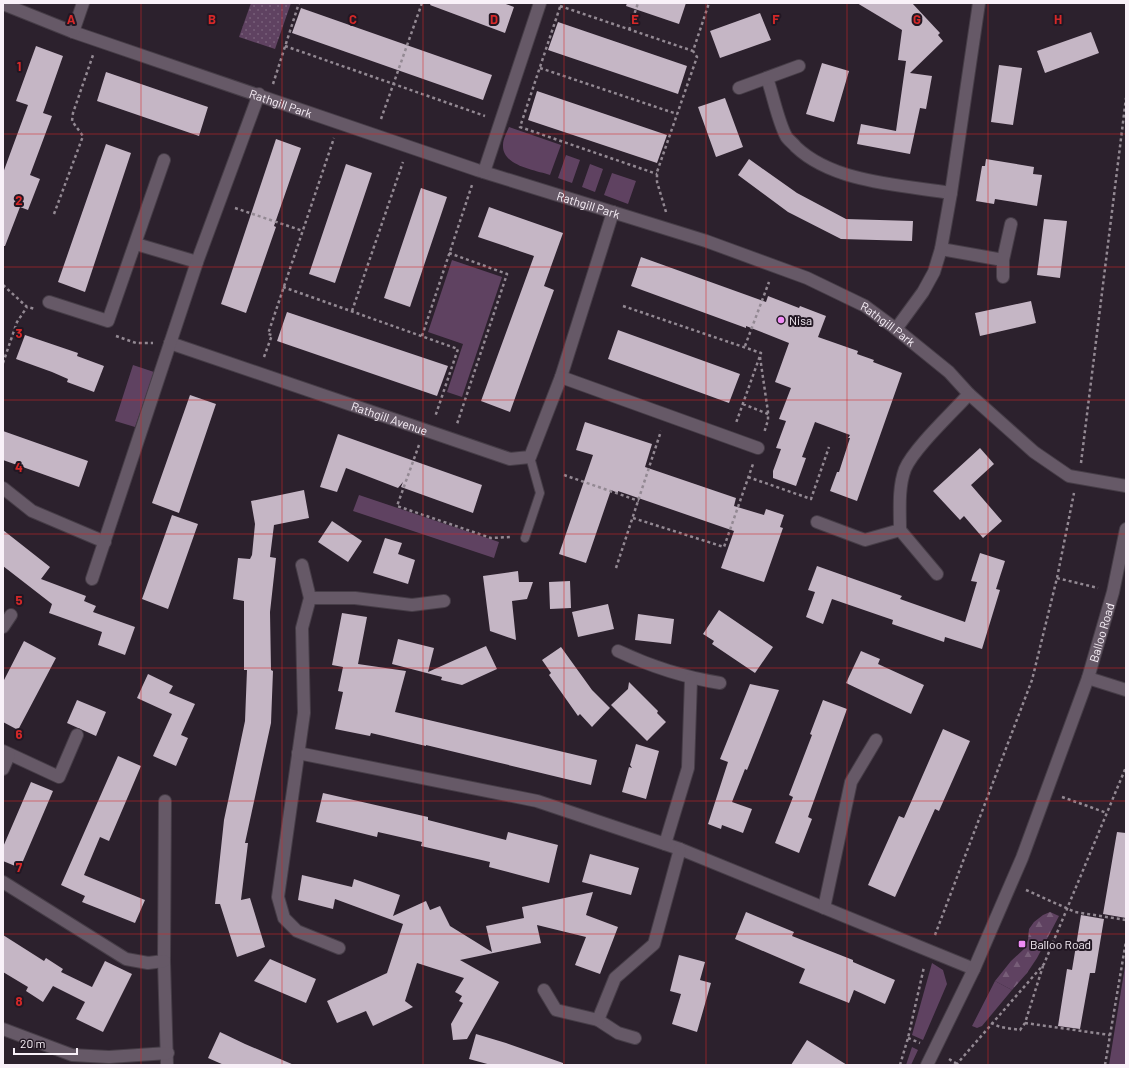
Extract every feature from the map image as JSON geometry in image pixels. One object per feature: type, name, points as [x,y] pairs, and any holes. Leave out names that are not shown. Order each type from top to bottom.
[{"type":"street","points":[[73,32],[83,3]]},
{"type":"street","points":[[481,171],[501,122],[540,3]]},
{"type":"street","points":[[896,329],[923,292],[934,272],[941,250],[980,3]]},
{"type":"street","name":"Rathgill Park","points":[[3,4],[73,32],[481,171],[672,231],[808,278],[865,306],[896,329],[949,372],[969,394],[1034,452],[1069,476],[1126,486]]},
{"type":"street","points":[[739,88],[799,66]]},
{"type":"street","points":[[767,78],[786,137],[803,153],[819,163],[836,172],[852,176],[951,193]]},
{"type":"street","points":[[92,579],[197,262],[219,203],[264,96]]},
{"type":"street","points":[[49,302],[108,322],[164,160]]},
{"type":"street","points":[[530,456],[561,377],[613,212]]},
{"type":"street","points":[[1003,277],[1003,260],[1011,224]]},
{"type":"street","points":[[136,244],[197,262]]},
{"type":"street","points":[[941,250],[1003,260]]},
{"type":"street","name":"Rathgill Avenue","points":[[170,343],[510,459],[530,456]]},
{"type":"street","points":[[561,377],[758,448]]},
{"type":"street","points":[[937,574],[900,530],[900,490],[906,468],[918,450],[969,394]]},
{"type":"street","points":[[3,488],[32,511],[104,542]]},
{"type":"street","points":[[817,522],[865,540],[900,530]]},
{"type":"street","name":"Balloo Road","points":[[927,1065],[974,969],[1010,884],[1046,792],[1088,678],[1113,592],[1126,528]]},
{"type":"street","points":[[302,565],[310,598],[302,628],[304,713],[278,897],[284,918],[297,931],[339,948]]},
{"type":"street","points":[[310,598],[356,598],[412,604],[444,601]]},
{"type":"street","points":[[3,627],[11,615]]},
{"type":"street","points":[[618,651],[656,668],[691,679],[720,683]]},
{"type":"street","points":[[1088,678],[1126,690]]},
{"type":"street","points":[[665,844],[688,768],[691,679]]},
{"type":"street","points":[[3,769],[6,753],[59,777],[77,735]]},
{"type":"street","points":[[824,908],[851,782],[876,740]]},
{"type":"street","points":[[298,754],[537,801],[680,849],[974,969]]},
{"type":"street","points":[[165,801],[164,961],[168,1053],[167,1065]]},
{"type":"street","points":[[598,1020],[615,978],[654,944],[680,849]]},
{"type":"street","points":[[3,882],[126,959],[148,963],[164,961]]},
{"type":"street","points":[[544,990],[556,1010],[598,1020],[618,1033],[635,1038]]},
{"type":"street","points":[[3,1029],[72,1055],[109,1057],[168,1053]]},
{"type":"lane","points":[[525,537],[540,493],[530,456]]},
{"type":"path","points":[[264,96],[285,46],[299,3]]},
{"type":"path","points":[[376,135],[422,3]]},
{"type":"path","points":[[628,30],[638,3]]},
{"type":"path","points":[[693,52],[709,3]]},
{"type":"path","points":[[555,5],[693,52],[697,57],[657,174],[657,182],[672,231]]},
{"type":"path","points":[[560,7],[520,127],[657,174]]},
{"type":"path","points":[[54,214],[83,136],[72,121],[73,113],[98,40]]},
{"type":"path","points":[[285,46],[501,122]]},
{"type":"path","points":[[540,68],[677,114]]},
{"type":"path","points":[[900,1065],[908,1038],[928,951],[1032,680],[1057,578],[1078,477],[1084,439],[1126,98]]},
{"type":"path","points":[[258,374],[272,336],[268,334],[283,287],[340,123]]},
{"type":"path","points":[[352,311],[408,146]]},
{"type":"path","points":[[422,336],[449,253],[481,171]]},
{"type":"path","points":[[219,203],[303,231]]},
{"type":"path","points":[[449,253],[507,274],[452,439]]},
{"type":"path","points":[[745,346],[774,266]]},
{"type":"path","points":[[283,287],[458,349],[398,506],[491,538],[525,537]]},
{"type":"path","points":[[3,363],[17,322],[27,307],[49,302]]},
{"type":"path","points":[[622,306],[745,346],[761,353],[760,357],[768,414],[768,420],[724,547],[633,518]]},
{"type":"path","points":[[731,439],[760,357]]},
{"type":"path","points":[[743,404],[768,414]]},
{"type":"path","points":[[616,568],[666,416]]},
{"type":"path","points":[[748,477],[811,499],[829,447]]},
{"type":"path","points":[[564,475],[639,501]]},
{"type":"path","points":[[1057,578],[1113,592]]},
{"type":"path","points":[[992,1023],[1000,1027],[1020,1030],[1025,1023],[1044,964],[1126,767]]},
{"type":"path","points":[[1046,792],[1107,813]]},
{"type":"path","points":[[1010,884],[1075,912],[1126,920]]},
{"type":"path","points":[[1105,1065],[1126,940]]},
{"type":"path","points":[[956,1065],[1044,964]]},
{"type":"path","points":[[1025,1023],[1110,1035]]},
{"type":"green space","points":[[251,3],[291,3],[275,49],[239,37]]},
{"type":"green space","points":[[509,127],[561,145],[550,175],[520,166],[508,158],[504,152],[503,145],[504,138]]},
{"type":"green space","points":[[566,155],[580,160],[572,183],[558,178]]},
{"type":"green space","points":[[590,164],[603,169],[595,192],[582,187]]},
{"type":"green space","points":[[612,173],[636,181],[628,204],[604,195]]},
{"type":"green space","points":[[452,260],[502,277],[462,397],[447,392],[463,344],[428,332]]},
{"type":"green space","points":[[133,365],[154,372],[135,427],[115,421]]},
{"type":"green space","points":[[359,495],[499,542],[494,558],[353,511]]},
{"type":"green space","points":[[1050,912],[1059,916],[1037,958],[1027,973],[1012,990],[995,981],[1011,961],[1024,949],[1028,940],[1029,929],[1034,922]]},
{"type":"green space","points":[[1126,960],[1126,1065],[1109,1065]]},
{"type":"green space","points":[[932,963],[943,970],[947,984],[923,1040],[912,1035]]},
{"type":"green space","points":[[995,981],[1012,990],[982,1026],[977,1028],[972,1026]]},
{"type":"green space","points":[[912,1047],[918,1050],[911,1065],[906,1065]]},
{"type":"building","points":[[431,3],[503,3],[514,7],[505,33],[430,5]]},
{"type":"building","points":[[627,3],[686,3],[679,24],[626,6]]},
{"type":"building","points":[[857,3],[912,3],[940,33],[938,35],[943,41],[910,73],[932,76],[926,109],[920,108],[910,154],[857,144],[861,124],[896,131],[906,61],[898,60],[902,30]]},
{"type":"building","points":[[301,8],[492,75],[483,100],[292,33]]},
{"type":"building","points":[[760,13],[771,40],[720,58],[710,31]]},
{"type":"building","points":[[558,22],[687,66],[678,94],[548,50]]},
{"type":"building","points":[[1091,32],[1099,53],[1045,73],[1037,51]]},
{"type":"building","points":[[36,46],[63,56],[43,113],[52,116],[30,175],[40,179],[28,210],[20,207],[5,246],[3,246],[3,173],[28,105],[16,101]]},
{"type":"building","points":[[822,63],[849,71],[834,122],[806,114]]},
{"type":"building","points":[[999,65],[1022,68],[1013,125],[991,122]]},
{"type":"building","points":[[106,72],[208,107],[199,136],[97,101]]},
{"type":"building","points":[[537,91],[667,135],[657,163],[528,120]]},
{"type":"building","points":[[725,98],[743,147],[716,157],[698,107]]},
{"type":"building","points":[[276,139],[301,148],[274,226],[276,227],[246,313],[221,304]]},
{"type":"building","points":[[106,144],[131,153],[85,292],[58,282]]},
{"type":"building","points":[[749,159],[797,193],[846,219],[913,221],[912,241],[841,239],[788,212],[738,175]]},
{"type":"building","points":[[986,159],[1034,167],[1033,174],[1042,175],[1037,206],[995,199],[994,204],[976,201],[982,166],[985,166]]},
{"type":"building","points":[[346,164],[372,173],[335,283],[309,274]]},
{"type":"building","points":[[421,188],[447,197],[410,307],[384,298]]},
{"type":"building","points":[[489,207],[563,233],[544,286],[554,290],[510,412],[481,401],[534,256],[478,237]]},
{"type":"building","points":[[1044,219],[1067,221],[1060,278],[1037,275]]},
{"type":"building","points":[[641,257],[766,302],[768,296],[799,308],[800,306],[826,316],[818,337],[858,351],[857,354],[874,360],[873,362],[902,373],[857,501],[830,491],[837,472],[839,472],[850,435],[815,422],[802,457],[806,458],[796,486],[773,478],[773,471],[781,449],[776,448],[786,421],[779,419],[791,388],[775,382],[789,343],[746,326],[746,328],[631,286]]},
{"type":"building","points":[[1031,301],[1036,323],[980,336],[975,313]]},
{"type":"building","points":[[287,312],[448,366],[437,396],[277,341]]},
{"type":"building","points":[[618,330],[740,374],[729,403],[608,359]]},
{"type":"building","points":[[25,335],[78,353],[77,356],[104,366],[94,392],[67,382],[68,379],[52,372],[16,359]]},
{"type":"building","points":[[190,395],[216,404],[179,513],[152,503]]},
{"type":"building","points":[[585,422],[652,444],[645,467],[736,498],[734,506],[764,515],[766,509],[784,515],[780,527],[783,528],[764,582],[721,568],[734,531],[618,491],[618,493],[611,490],[586,563],[559,554],[593,455],[576,450]]},
{"type":"building","points":[[3,431],[88,461],[79,487],[3,460]]},
{"type":"building","points":[[338,434],[482,485],[473,513],[401,487],[403,482],[398,488],[346,468],[337,492],[320,487]]},
{"type":"building","points":[[980,448],[994,464],[971,485],[1002,521],[983,538],[964,516],[960,520],[933,491]]},
{"type":"building","points":[[304,490],[309,518],[274,525],[270,557],[276,558],[270,612],[271,670],[273,671],[271,723],[245,843],[248,843],[241,900],[250,898],[265,947],[237,957],[220,904],[215,904],[224,820],[245,721],[247,670],[244,670],[244,601],[233,599],[238,558],[250,559],[252,555],[255,524],[251,501]]},
{"type":"building","points":[[172,515],[198,524],[168,609],[142,599]]},
{"type":"building","points":[[332,521],[362,541],[348,562],[318,542]]},
{"type":"building","points":[[3,530],[50,567],[41,579],[86,596],[84,601],[96,606],[93,612],[135,627],[125,655],[98,645],[102,632],[49,613],[52,604],[3,566]]},
{"type":"building","points":[[385,538],[402,543],[398,554],[415,560],[408,584],[373,573]]},
{"type":"building","points":[[980,553],[1005,561],[996,589],[1000,590],[982,649],[945,637],[944,642],[892,624],[893,620],[832,599],[823,624],[806,617],[815,592],[808,590],[817,566],[902,596],[900,599],[965,622],[977,582],[971,581]]},
{"type":"building","points":[[518,571],[519,582],[533,582],[527,599],[512,601],[516,640],[490,631],[483,576]]},
{"type":"building","points":[[570,581],[571,608],[550,609],[549,582]]},
{"type":"building","points":[[608,604],[614,629],[578,637],[572,612]]},
{"type":"building","points":[[719,610],[773,647],[755,673],[712,644],[714,641],[703,634]]},
{"type":"building","points":[[342,613],[367,617],[358,664],[406,671],[395,712],[597,760],[591,785],[426,745],[371,733],[370,736],[335,729],[343,692],[338,691],[343,667],[332,665]]},
{"type":"building","points":[[638,614],[674,619],[671,644],[635,640]]},
{"type":"building","points":[[398,639],[434,648],[428,672],[486,646],[497,669],[462,685],[441,680],[442,677],[392,664]]},
{"type":"building","points":[[24,641],[56,658],[18,730],[3,722],[3,682]]},
{"type":"building","points":[[561,647],[592,690],[610,708],[592,727],[580,714],[578,716],[549,675],[551,673],[542,660]]},
{"type":"building","points":[[861,651],[880,659],[878,664],[924,685],[911,714],[846,683]]},
{"type":"building","points":[[148,674],[173,686],[169,693],[195,704],[181,735],[188,738],[176,766],[153,756],[172,714],[137,698]]},
{"type":"building","points":[[629,682],[658,711],[657,713],[666,722],[647,741],[611,705],[628,689]]},
{"type":"building","points":[[750,684],[779,690],[747,770],[745,769],[732,802],[752,809],[743,833],[722,825],[721,829],[708,824],[728,762],[720,759]]},
{"type":"building","points":[[77,700],[106,712],[96,736],[67,723]]},
{"type":"building","points":[[823,700],[847,709],[808,817],[812,819],[799,853],[775,843],[793,797],[789,795],[812,735],[810,734]]},
{"type":"building","points":[[943,729],[970,741],[939,811],[935,809],[895,897],[868,885],[899,816],[904,818]]},
{"type":"building","points":[[636,744],[659,751],[646,799],[622,792],[629,767],[632,768],[630,765]]},
{"type":"building","points":[[118,756],[141,766],[109,841],[100,837],[84,875],[145,900],[135,923],[82,902],[85,896],[61,885]]},
{"type":"building","points":[[31,782],[53,791],[20,868],[3,861],[3,847]]},
{"type":"building","points":[[323,793],[428,817],[428,820],[506,840],[508,832],[558,845],[549,883],[489,867],[490,862],[421,846],[422,842],[378,832],[377,837],[316,822]]},
{"type":"building","points":[[1117,832],[1126,833],[1126,918],[1103,914]]},
{"type":"building","points":[[590,854],[639,868],[631,895],[582,882]]},
{"type":"building","points":[[302,875],[352,887],[354,879],[400,895],[393,916],[426,901],[430,910],[440,906],[450,926],[492,952],[486,926],[524,918],[522,907],[593,892],[586,915],[618,927],[600,974],[575,965],[586,937],[537,925],[541,943],[460,960],[499,982],[467,1039],[453,1040],[451,1024],[463,1003],[459,1001],[462,996],[455,992],[464,978],[417,963],[405,1001],[413,1007],[373,1026],[366,1011],[337,1023],[327,1001],[387,973],[403,924],[335,899],[333,909],[298,900]]},
{"type":"building","points":[[746,912],[794,932],[792,936],[853,960],[853,962],[895,980],[885,1004],[854,990],[849,1003],[799,983],[805,969],[735,939]]},
{"type":"building","points":[[1081,915],[1104,919],[1095,973],[1090,973],[1080,1029],[1058,1026],[1067,969],[1072,970]]},
{"type":"building","points":[[3,935],[44,961],[46,958],[63,969],[61,972],[92,987],[105,961],[132,974],[103,1032],[76,1019],[85,1002],[53,986],[43,1002],[26,991],[28,987],[3,972]]},
{"type":"building","points":[[679,955],[705,962],[700,980],[711,983],[697,1032],[672,1024],[681,994],[670,991]]},
{"type":"building","points":[[270,959],[316,979],[306,1003],[254,981]]},
{"type":"building","points":[[220,1032],[294,1065],[224,1065],[208,1058]]},
{"type":"building","points":[[476,1034],[563,1063],[563,1065],[491,1065],[469,1059]]},
{"type":"building","points":[[807,1040],[847,1065],[791,1065]]},
{"type":"place","name":"Nisa","points":[[781,320]]},
{"type":"place","name":"Balloo Road","points":[[1022,944]]}]
